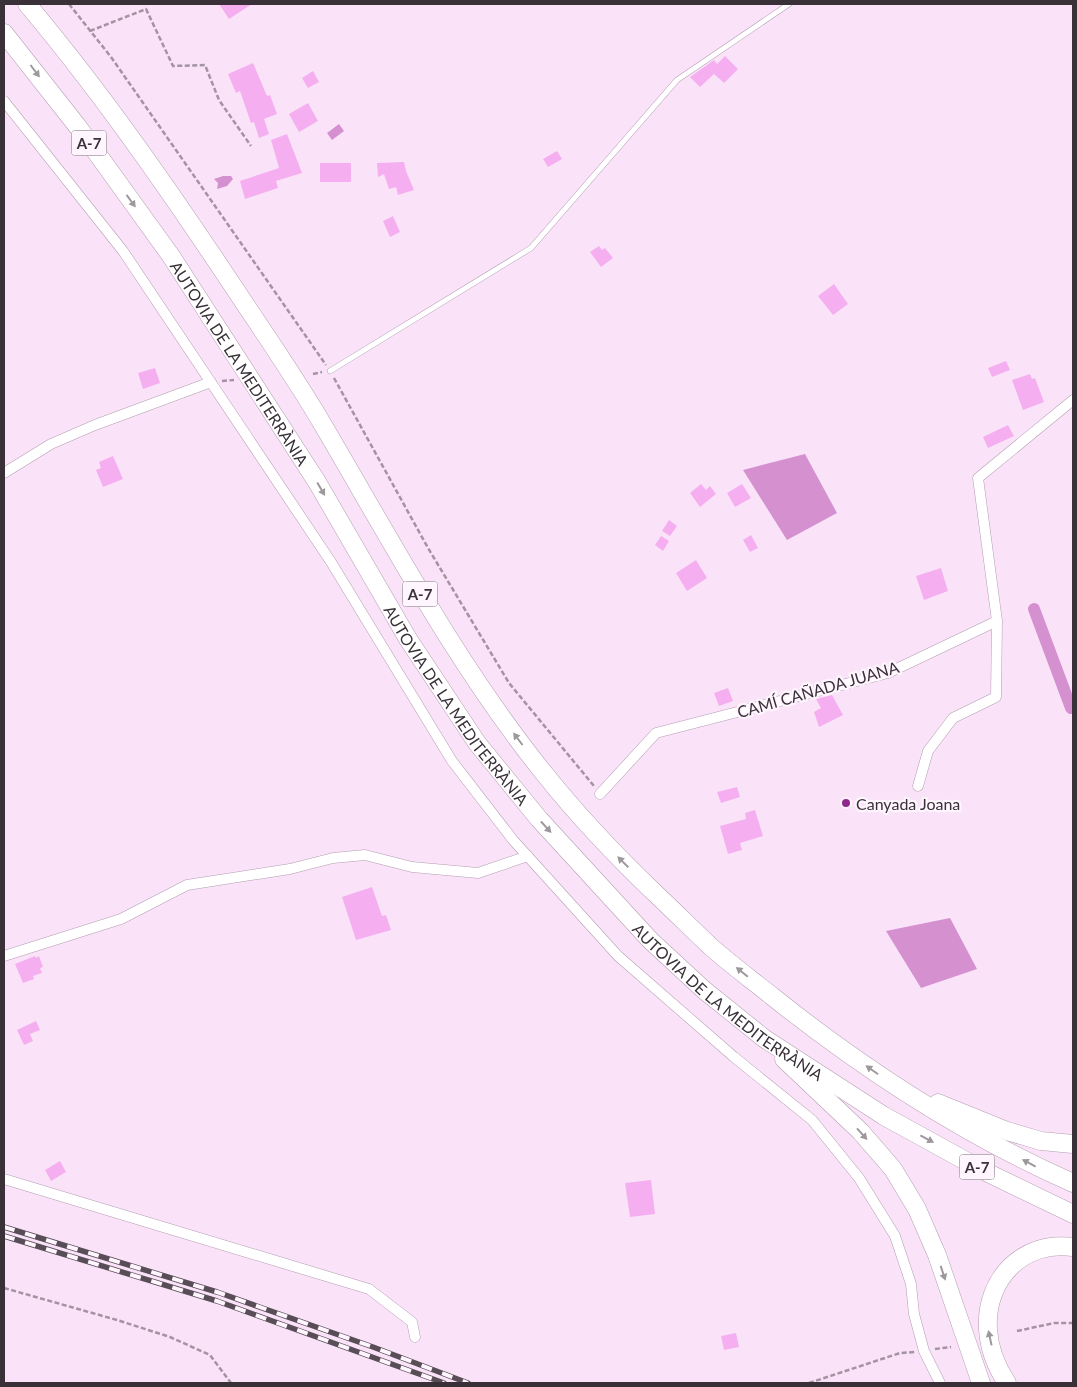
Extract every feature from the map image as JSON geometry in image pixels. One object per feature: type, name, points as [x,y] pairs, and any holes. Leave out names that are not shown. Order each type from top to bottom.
[{"type":"highway","name":"AUTOVIA DE LA MEDITERRÀNIA","points":[[27,4],[89,82],[202,240],[321,422],[415,586],[466,667],[542,771],[596,835],[713,948],[816,1030],[912,1098],[966,1130],[1073,1184]]},
{"type":"highway","name":"AUTOVIA DE LA MEDITERRÀNIA","points":[[4,33],[78,127],[177,264],[317,482],[408,638],[477,743],[539,820],[650,940],[704,990],[765,1039],[884,1116],[986,1172],[1073,1214]]},
{"type":"highway","points":[[765,1039],[795,1071],[860,1131],[893,1169],[917,1209],[937,1255],[981,1383]]},
{"type":"highway","points":[[912,1098],[944,1105],[1007,1132],[1041,1141],[1073,1144]]},
{"type":"highway","points":[[1007,1383],[996,1360],[988,1329],[990,1305],[997,1282],[1010,1266],[1040,1248],[1073,1247]]},
{"type":"street","points":[[4,100],[123,252],[331,562],[452,761],[513,840],[618,956],[734,1057],[812,1120],[859,1178],[895,1236],[911,1284],[914,1314],[924,1351],[940,1383]]},
{"type":"street","points":[[4,473],[50,444],[211,382]]},
{"type":"street","points":[[918,786],[928,751],[953,718],[996,697],[997,621],[978,478],[1073,400]]},
{"type":"street","name":"CAMÍ CAÑADA JUANA","points":[[600,794],[656,733],[888,673],[997,621]]},
{"type":"street","points":[[4,956],[121,919],[187,885],[290,869],[333,858],[364,855],[412,867],[478,873],[528,856]]},
{"type":"street","points":[[4,1178],[369,1289],[412,1322],[415,1337]]},
{"type":"lane","points":[[330,371],[531,248],[677,80],[789,4]]},
{"type":"path","points":[[69,4],[111,57],[330,371],[428,548],[509,683],[600,794]]},
{"type":"path","points":[[90,31],[146,9],[173,66],[205,65],[219,100],[251,146]]},
{"type":"path","points":[[211,382],[239,380]]},
{"type":"path","points":[[4,1288],[170,1337],[210,1355],[231,1383]]},
{"type":"path","points":[[1017,1331],[1054,1323],[1073,1323]]},
{"type":"path","points":[[809,1383],[900,1353],[951,1347]]},
{"type":"shaded area","points":[[339,124],[344,131],[332,140],[327,133]]},
{"type":"shaded area","points":[[231,176],[233,179],[227,186],[217,189],[218,183],[214,179]]},
{"type":"shaded area","points":[[805,454],[837,513],[787,540],[743,470]]},
{"type":"shaded area","points":[[950,918],[977,969],[921,988],[886,931]]},
{"type":"building","points":[[219,4],[252,4],[229,19]]},
{"type":"building","points":[[725,56],[738,69],[724,83],[714,74],[700,87],[690,77],[714,60],[717,64]]},
{"type":"building","points":[[253,63],[267,96],[270,95],[277,114],[264,119],[269,134],[259,138],[254,122],[251,123],[240,91],[236,93],[228,74]]},
{"type":"building","points":[[313,71],[319,82],[308,88],[302,78]]},
{"type":"building","points":[[308,103],[318,121],[299,132],[289,114]]},
{"type":"building","points":[[287,134],[302,173],[276,181],[278,188],[245,199],[240,181],[279,168],[271,140]]},
{"type":"building","points":[[557,151],[562,159],[548,167],[543,159]]},
{"type":"building","points":[[404,162],[414,190],[398,195],[396,187],[389,189],[384,174],[378,177],[377,163]]},
{"type":"building","points":[[320,163],[351,163],[351,182],[320,182]]},
{"type":"building","points":[[393,216],[400,232],[390,237],[383,221]]},
{"type":"building","points":[[599,246],[602,250],[605,248],[613,258],[601,267],[590,252]]},
{"type":"building","points":[[834,284],[848,304],[833,315],[818,296]]},
{"type":"building","points":[[1006,361],[1010,370],[992,377],[988,368]]},
{"type":"building","points":[[155,368],[160,383],[143,389],[138,373]]},
{"type":"building","points":[[1030,374],[1032,379],[1035,378],[1044,402],[1023,410],[1012,380]]},
{"type":"building","points":[[1008,425],[1014,436],[988,448],[983,437]]},
{"type":"building","points":[[113,456],[123,479],[103,487],[96,470],[101,468],[99,462]]},
{"type":"building","points":[[701,484],[706,490],[710,486],[716,494],[700,507],[690,493]]},
{"type":"building","points":[[742,484],[751,498],[735,507],[727,493]]},
{"type":"building","points":[[669,520],[677,526],[670,536],[662,531]]},
{"type":"building","points":[[751,535],[758,548],[750,552],[743,540]]},
{"type":"building","points":[[661,536],[669,541],[663,551],[655,545]]},
{"type":"building","points":[[696,560],[707,578],[687,591],[676,573]]},
{"type":"building","points":[[941,568],[948,591],[924,600],[916,576]]},
{"type":"building","points":[[728,688],[733,701],[719,706],[714,693]]},
{"type":"building","points":[[832,695],[843,715],[819,727],[814,712],[821,708],[816,699]]},
{"type":"building","points":[[737,787],[740,797],[721,803],[717,792]]},
{"type":"building","points":[[755,810],[763,836],[740,843],[742,850],[728,854],[720,826],[746,819],[745,813]]},
{"type":"building","points":[[372,887],[382,916],[386,915],[391,930],[356,940],[342,897]]},
{"type":"building","points":[[35,956],[36,958],[39,956],[43,967],[40,968],[42,973],[33,976],[34,979],[23,983],[15,964]]},
{"type":"building","points":[[36,1021],[40,1030],[30,1034],[33,1041],[24,1045],[17,1030]]},
{"type":"building","points":[[60,1161],[66,1172],[51,1181],[45,1170]]},
{"type":"building","points":[[651,1180],[655,1214],[630,1217],[625,1183]]},
{"type":"building","points":[[736,1333],[739,1347],[724,1350],[721,1336]]},
{"type":"waterway","points":[[1034,609],[1071,708]]},
{"type":"railway","points":[[4,1227],[217,1292],[468,1383]]},
{"type":"railway","points":[[4,1236],[217,1301],[444,1383]]},
{"type":"place","name":"Canyada Joana","points":[[846,803]]}]
